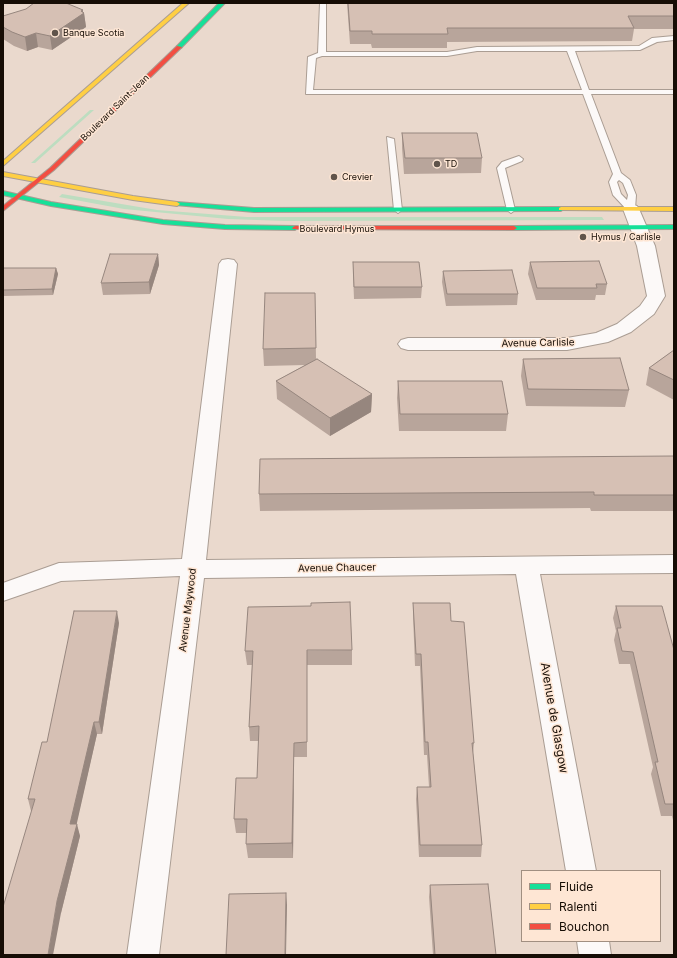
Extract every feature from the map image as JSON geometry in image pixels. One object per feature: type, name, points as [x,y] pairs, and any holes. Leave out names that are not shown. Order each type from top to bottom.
[{"type":"street","points":[[3,164],[186,3]]},
{"type":"street","name":"Boulevard Saint-Jean","points":[[3,209],[37,180],[169,57],[222,3]]},
{"type":"street","name":"Boulevard Hymus","points":[[3,174],[133,198],[199,206],[282,210],[674,209]]},
{"type":"street","name":"Boulevard Hymus","points":[[3,193],[51,204],[126,217],[225,227],[282,229],[674,227]]},
{"type":"street","name":"Avenue Carlisle","points":[[408,344],[567,344],[601,338],[624,328],[647,310],[656,296],[646,246],[631,209]]},
{"type":"street","name":"Avenue Maywood","points":[[143,955],[193,569],[228,264]]},
{"type":"street","name":"Avenue Chaucer","points":[[3,592],[58,572],[179,567],[193,569],[674,564]]},
{"type":"street","name":"Avenue de Glasgow","points":[[527,566],[581,870]]},
{"type":"street","points":[[593,942],[595,955]]},
{"type":"lane","points":[[322,54],[323,3]]},
{"type":"lane","points":[[674,38],[654,40],[640,48],[477,49],[447,54],[322,54],[312,57],[309,92],[674,92]]},
{"type":"lane","points":[[570,48],[617,174],[627,182],[632,195],[631,209]]},
{"type":"lane","points":[[390,139],[398,210]]},
{"type":"lane","points":[[511,210],[502,180],[502,168],[505,164],[519,159]]},
{"type":"lane","points":[[617,174],[613,182],[617,195],[631,209]]},
{"type":"green space","points":[[90,110],[94,110],[35,163],[31,163]]},
{"type":"green space","points":[[62,194],[157,210],[247,217],[602,217],[604,220],[285,221],[228,219],[124,209],[59,197]]},
{"type":"building","points":[[34,3],[66,3],[83,10],[81,11],[84,13],[50,36],[36,33],[25,37],[3,27],[3,16],[26,9]]},
{"type":"building","points":[[348,3],[674,3],[674,16],[628,16],[634,28],[447,28],[448,34],[372,34],[372,31],[350,31]]},
{"type":"building","points":[[402,133],[477,133],[482,158],[405,158]]},
{"type":"building","points":[[110,254],[158,254],[149,282],[101,283]]},
{"type":"building","points":[[599,261],[607,284],[596,284],[597,288],[537,288],[530,262]]},
{"type":"building","points":[[353,262],[419,262],[422,287],[354,287]]},
{"type":"building","points":[[3,268],[56,268],[52,289],[3,290]]},
{"type":"building","points":[[512,270],[518,294],[447,294],[443,271]]},
{"type":"building","points":[[265,293],[315,293],[316,348],[263,349]]},
{"type":"building","points":[[674,350],[674,380],[649,368]]},
{"type":"building","points":[[620,358],[629,390],[528,389],[523,359]]},
{"type":"building","points":[[317,359],[372,394],[330,418],[276,381]]},
{"type":"building","points":[[398,381],[502,381],[508,414],[400,414]]},
{"type":"building","points":[[674,456],[674,495],[594,495],[594,492],[259,494],[260,459]]},
{"type":"building","points":[[350,602],[352,650],[307,650],[307,742],[294,743],[292,843],[246,844],[247,819],[234,819],[236,778],[257,778],[259,726],[249,727],[253,651],[245,651],[248,607],[311,606],[311,603]]},
{"type":"building","points":[[413,603],[450,603],[451,621],[464,622],[474,743],[472,743],[482,845],[420,845],[417,787],[431,787],[428,742],[425,742],[421,654],[416,654]]},
{"type":"building","points":[[616,606],[662,606],[674,650],[674,804],[665,804],[655,762],[658,762],[633,652],[622,651],[617,628],[621,628]]},
{"type":"building","points":[[74,611],[117,611],[99,722],[94,722],[70,824],[77,824],[57,901],[48,955],[3,955],[3,907],[35,799],[28,799],[42,742],[47,742]]},
{"type":"building","points":[[488,884],[496,955],[435,955],[430,885]]},
{"type":"building","points":[[286,893],[285,955],[226,955],[229,894]]},
{"type":"traffic: fast","points":[[179,47],[222,3]]},
{"type":"traffic: fast","points":[[3,193],[51,204],[163,222],[225,227],[295,228]]},
{"type":"traffic: fast","points":[[177,204],[254,210],[561,209]]},
{"type":"traffic: fast","points":[[514,228],[674,227]]},
{"type":"traffic: slow","points":[[3,164],[186,3]]},
{"type":"traffic: slow","points":[[3,174],[133,198],[177,204]]},
{"type":"traffic: slow","points":[[561,209],[674,209]]},
{"type":"traffic: jam","points":[[3,209],[52,169],[179,47]]},
{"type":"traffic: jam","points":[[295,228],[514,228]]},
{"type":"place","name":"Banque Scotia","points":[[55,33]]},
{"type":"place","name":"TD","points":[[437,164]]},
{"type":"place","name":"Crevier","points":[[334,177]]},
{"type":"place","name":"Hymus / Carlisle","points":[[583,237]]}]
